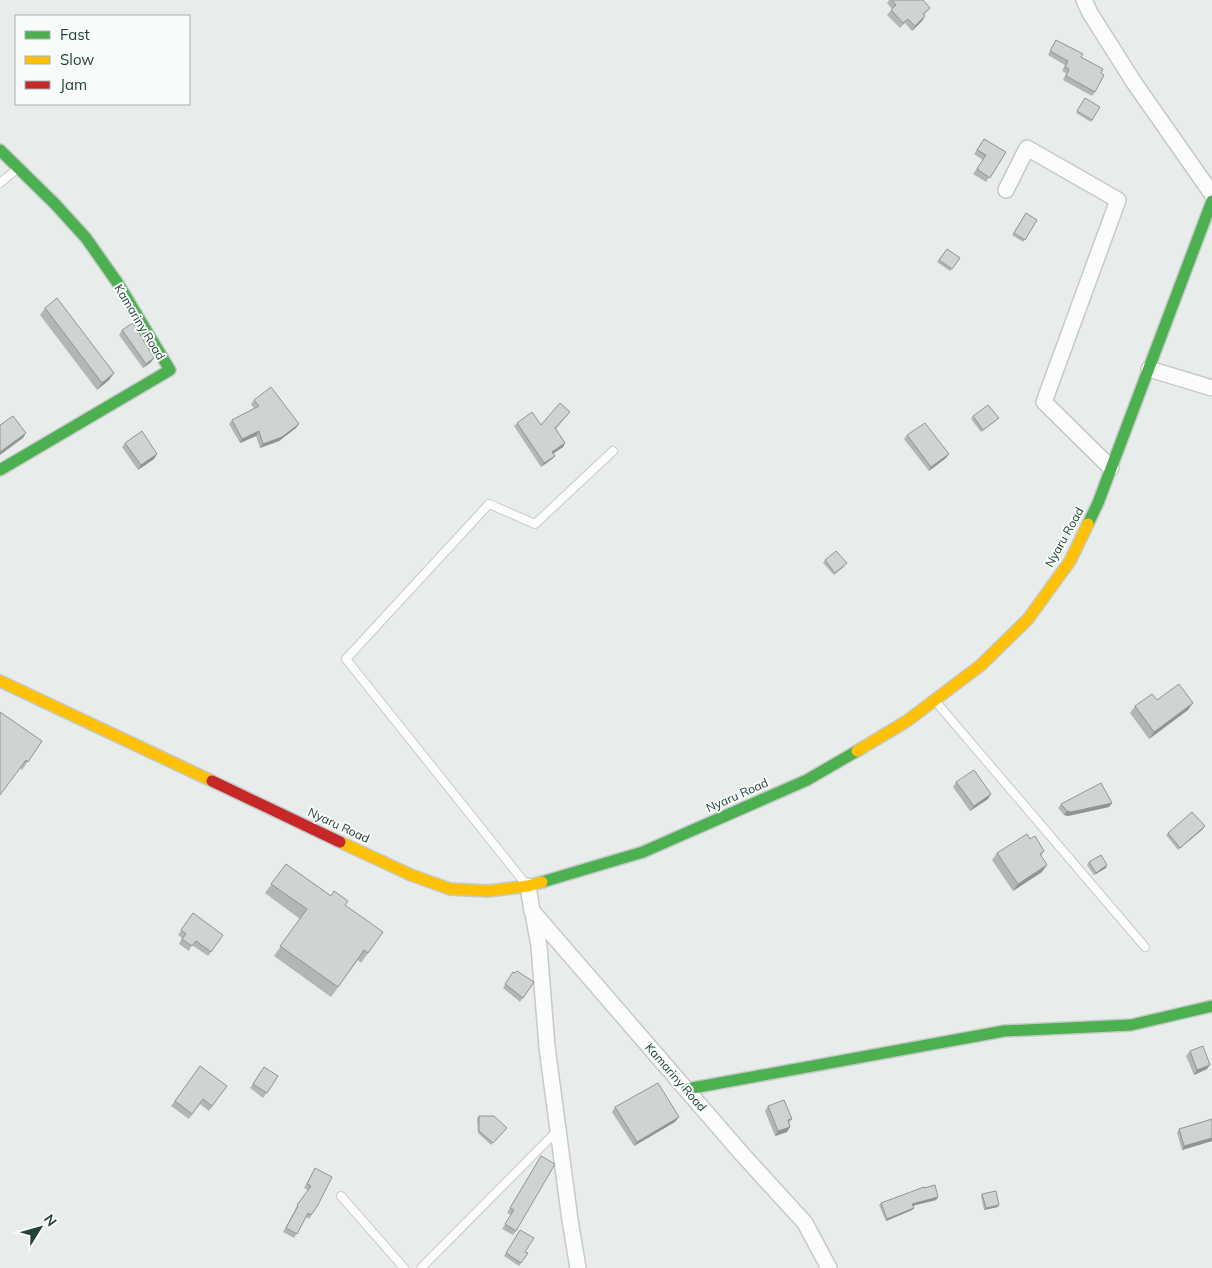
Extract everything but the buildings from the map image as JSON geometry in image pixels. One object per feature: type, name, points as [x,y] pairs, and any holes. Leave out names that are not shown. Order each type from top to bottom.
[{"type":"main road","name":"Kamariny Road","points":[[0,150],[55,204],[86,238],[119,285],[170,370],[0,470]]},
{"type":"main road","name":"Nyaru Road","points":[[0,681],[411,875],[450,889],[488,891],[528,886],[643,852],[807,780],[907,721],[981,665],[1028,619],[1070,561],[1098,503],[1212,201]]},
{"type":"main road","points":[[687,1089],[1004,1031],[1131,1025],[1212,1006]]},
{"type":"street","points":[[1084,0],[1090,13],[1135,84],[1212,194]]},
{"type":"street","points":[[1006,190],[1027,148],[1118,200],[1044,402],[1111,468]]},
{"type":"street","points":[[1149,369],[1212,388]]},
{"type":"street","points":[[528,886],[539,946],[547,1047],[578,1268]]},
{"type":"street","name":"Kamariny Road","points":[[532,911],[742,1154],[805,1223],[829,1268]]},
{"type":"lane","points":[[0,183],[19,168]]},
{"type":"lane","points":[[528,886],[346,659],[489,504],[536,524],[614,451]]},
{"type":"lane","points":[[934,700],[1145,947]]},
{"type":"lane","points":[[421,1268],[558,1130]]},
{"type":"lane","points":[[341,1196],[404,1268]]},
{"type":"traffic: fast","points":[[0,150],[55,204],[86,238],[119,285],[170,370],[0,470]]},
{"type":"traffic: fast","points":[[1088,524],[1098,503],[1212,201]]},
{"type":"traffic: fast","points":[[542,882],[643,852],[807,780],[857,751]]},
{"type":"traffic: fast","points":[[687,1089],[1004,1031],[1131,1025],[1212,1006]]},
{"type":"traffic: slow","points":[[857,751],[907,721],[981,665],[1028,619],[1070,561],[1088,524]]},
{"type":"traffic: slow","points":[[0,681],[212,781]]},
{"type":"traffic: slow","points":[[340,842],[411,875],[450,889],[488,891],[528,886],[542,882]]},
{"type":"traffic: jam","points":[[212,781],[340,842]]}]
